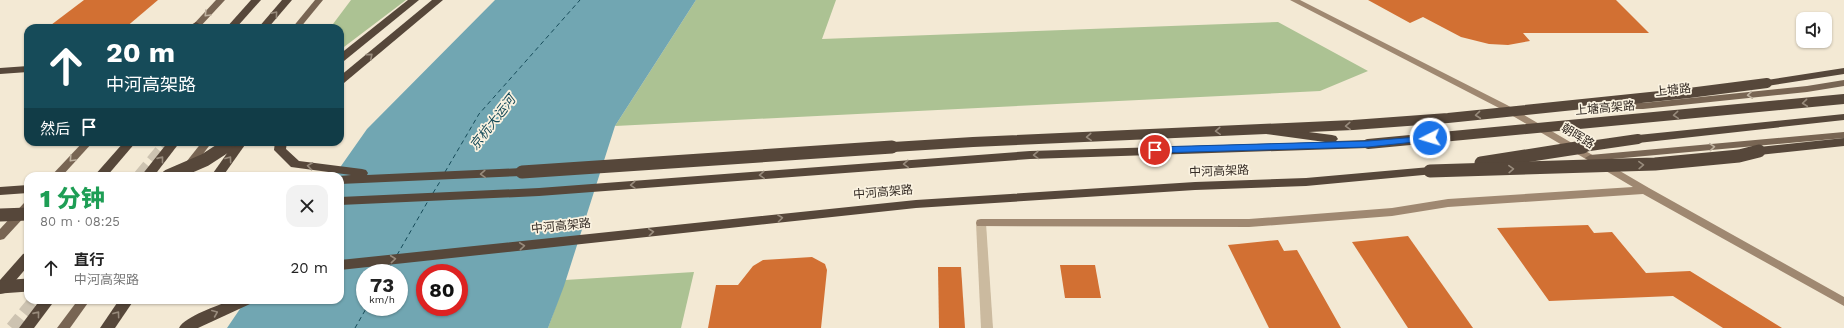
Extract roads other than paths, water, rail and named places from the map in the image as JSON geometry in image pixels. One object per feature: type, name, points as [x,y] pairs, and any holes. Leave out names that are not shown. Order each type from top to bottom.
[{"type":"highway","points":[[235,24],[256,0]]},
{"type":"highway","points":[[266,24],[287,0]]},
{"type":"highway","points":[[344,56],[414,0]]},
{"type":"highway","points":[[344,78],[438,0]]},
{"type":"highway","points":[[0,63],[24,62]]},
{"type":"highway","points":[[0,71],[24,69]]},
{"type":"highway","points":[[344,180],[522,172],[973,142],[1354,126],[1448,118],[1689,93],[1844,71]]},
{"type":"highway","name":"上塘高架路","points":[[1368,144],[1844,99]]},
{"type":"highway","points":[[1430,171],[1638,139],[1844,117]]},
{"type":"highway","points":[[1259,130],[1368,144]]},
{"type":"highway","points":[[1430,171],[1655,164],[1739,156],[1759,151],[1844,142]]},
{"type":"highway","name":"中河高架路","points":[[344,201],[539,192],[1030,155],[1368,144]]},
{"type":"highway","points":[[104,172],[126,146]]},
{"type":"highway","points":[[150,172],[171,146]]},
{"type":"highway","points":[[177,172],[205,160],[227,146]]},
{"type":"highway","points":[[220,172],[238,146]]},
{"type":"highway","points":[[280,146],[280,150],[295,164],[405,178]]},
{"type":"highway","name":"中河高架路","points":[[344,265],[916,204],[1187,187],[1306,182],[1430,171]]},
{"type":"highway","points":[[0,190],[24,190]]},
{"type":"highway","points":[[0,215],[24,214]]},
{"type":"highway","points":[[0,288],[24,261]]},
{"type":"highway","points":[[0,288],[24,285]]},
{"type":"highway","points":[[26,328],[45,304]]},
{"type":"highway","points":[[107,328],[124,304]]},
{"type":"highway","points":[[186,328],[203,318],[236,304]]},
{"type":"main road","points":[[197,24],[221,0]]},
{"type":"main road","points":[[299,24],[319,0]]},
{"type":"main road","name":"上塘路","points":[[1504,107],[1643,106],[1807,89],[1844,83]]},
{"type":"main road","points":[[1590,158],[1844,135]]},
{"type":"main road","points":[[60,172],[84,146]]},
{"type":"main road","points":[[183,172],[204,146]]},
{"type":"main road","points":[[0,236],[24,210]]},
{"type":"main road","points":[[63,328],[81,304]]},
{"type":"street","name":"朝晖路","points":[[1294,0],[1504,107],[1645,190],[1844,302]]},
{"type":"street","points":[[987,328],[981,223],[1249,223],[1392,212],[1448,203],[1645,190]]},
{"type":"water","name":"京杭大运河","points":[[495,0],[696,0],[615,126],[564,286],[548,328],[227,328],[243,304],[344,304],[344,172],[337,172],[367,129]]},
{"type":"tunnel","points":[[143,172],[164,147]]},
{"type":"tunnel","points":[[12,328],[32,304]]}]
